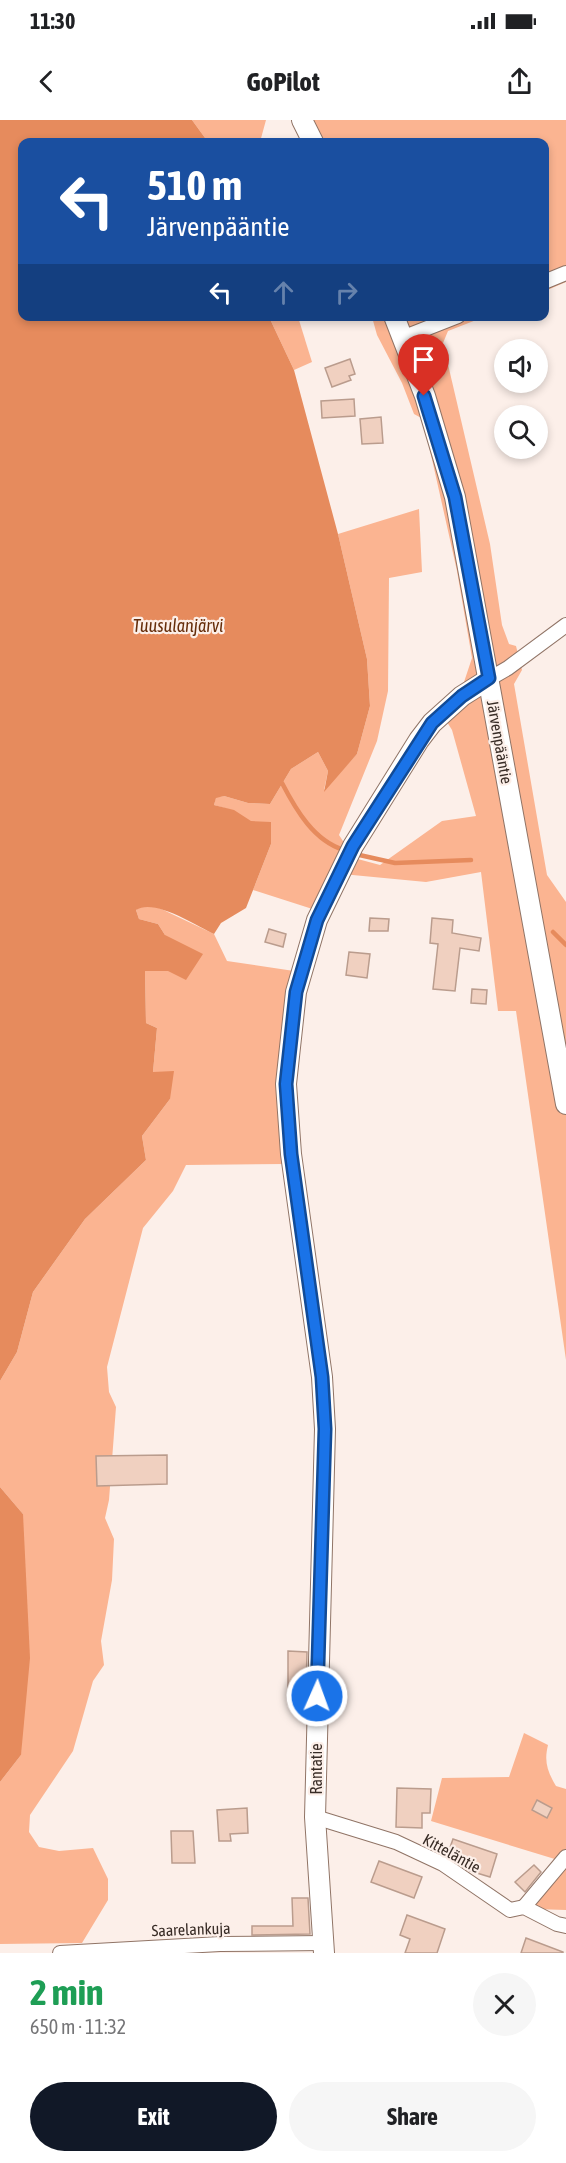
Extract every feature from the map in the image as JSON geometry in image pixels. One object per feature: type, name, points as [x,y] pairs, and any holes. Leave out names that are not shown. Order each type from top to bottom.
[{"type":"street","points":[[302,120],[311,138]]},
{"type":"street","points":[[549,280],[566,273]]},
{"type":"street","name":"Järvenpääntie","points":[[396,321],[424,396],[455,497],[566,1104]]},
{"type":"street","points":[[402,338],[445,321]]},
{"type":"street","points":[[489,678],[508,668],[566,625]]},
{"type":"street","name":"Rantatie","points":[[324,1948],[315,1817],[325,1429],[322,1377],[291,1154],[286,1084],[296,992],[317,920],[353,846],[432,723],[462,696],[489,678]]},
{"type":"street","name":"Kitteläntie","points":[[315,1817],[396,1842],[443,1864],[510,1910],[524,1907],[557,1924],[566,1926]]},
{"type":"street","points":[[524,1907],[566,1857]]},
{"type":"street","name":"Saarelankuja","points":[[60,1953],[220,1944],[324,1948]]},
{"type":"shaded area","points":[[192,120],[266,120],[261,138],[205,138]]},
{"type":"shaded area","points":[[310,120],[566,120],[566,282],[549,289],[549,138],[316,138]]},
{"type":"shaded area","points":[[271,321],[299,321],[312,362],[294,370]]},
{"type":"shaded area","points":[[373,321],[474,321],[448,331],[443,343],[490,544],[502,625],[509,644],[516,646],[522,670],[514,684],[547,875],[566,902],[566,1360],[516,1011],[498,1011],[481,872],[426,882],[342,874],[328,914],[253,890],[271,844],[246,819],[214,805],[216,797],[224,796],[248,803],[270,804],[291,769],[318,752],[328,771],[324,790],[357,754],[370,706],[367,659],[338,534],[419,509],[422,572],[389,578],[388,691],[377,741],[339,835],[354,858],[380,865],[442,821],[476,816],[452,730],[437,706],[463,685],[472,658],[457,571],[423,419],[414,414],[402,383],[377,335]]},
{"type":"shaded area","points":[[141,906],[155,906],[214,934],[227,961],[294,971],[284,1164],[186,1165],[173,1191],[143,1228],[107,1367],[109,1392],[116,1407],[109,1500],[105,1518],[114,1539],[112,1580],[101,1641],[104,1665],[93,1681],[73,1751],[30,1815],[29,1832],[39,1847],[59,1851],[93,1848],[108,1879],[108,1900],[82,1943],[0,1944],[0,1782],[21,1755],[23,1514],[0,1487],[0,1381],[17,1352],[33,1292],[85,1219],[146,1160],[142,1136],[170,1099],[153,1072],[157,1028],[146,1023],[145,971],[168,971],[165,935],[158,924],[139,919],[136,910]]},
{"type":"shaded area","points":[[524,1733],[548,1745],[546,1761],[550,1776],[556,1786],[566,1789],[566,1910],[534,1909],[536,1899],[558,1860],[431,1821],[442,1778],[509,1777]]},
{"type":"water","name":"Tuusulanjärvi","points":[[0,120],[192,120],[205,138],[18,138],[18,321],[271,321],[294,370],[338,534],[367,659],[370,706],[357,754],[324,792],[328,771],[318,752],[291,769],[270,804],[248,803],[224,796],[216,798],[214,805],[234,810],[251,821],[271,822],[271,844],[246,908],[221,923],[214,934],[164,910],[144,907],[136,910],[139,919],[158,924],[165,935],[203,954],[186,980],[168,971],[145,971],[146,1023],[157,1028],[153,1072],[174,1071],[170,1099],[142,1136],[146,1160],[85,1219],[33,1292],[17,1352],[0,1381]]},
{"type":"water","points":[[0,1487],[23,1514],[30,1658],[21,1755],[0,1782]]},
{"type":"building","points":[[350,359],[355,374],[349,376],[351,380],[332,387],[325,368]]},
{"type":"building","points":[[354,399],[355,416],[322,418],[321,401]]},
{"type":"building","points":[[381,417],[383,443],[362,444],[360,419]]},
{"type":"building","points":[[370,918],[389,919],[388,931],[369,931]]},
{"type":"building","points":[[432,918],[453,920],[452,933],[481,938],[479,951],[460,948],[455,991],[433,989],[438,944],[430,943]]},
{"type":"building","points":[[269,929],[286,934],[283,947],[265,942]]},
{"type":"building","points":[[349,952],[370,954],[367,978],[346,975]]},
{"type":"building","points":[[472,989],[487,990],[486,1004],[471,1003]]},
{"type":"building","points":[[167,1455],[167,1484],[97,1486],[96,1456]]},
{"type":"building","points":[[288,1651],[307,1652],[306,1691],[288,1691]]},
{"type":"building","points":[[397,1788],[431,1789],[430,1813],[422,1813],[422,1828],[396,1827]]},
{"type":"building","points":[[537,1800],[552,1808],[547,1818],[532,1810]]},
{"type":"building","points":[[247,1808],[248,1833],[230,1834],[231,1841],[219,1841],[217,1810]]},
{"type":"building","points":[[171,1831],[193,1831],[195,1863],[172,1863]]},
{"type":"building","points":[[453,1839],[497,1854],[490,1877],[467,1870],[447,1856]]},
{"type":"building","points":[[379,1861],[422,1877],[414,1898],[371,1882]]},
{"type":"building","points":[[534,1865],[541,1872],[525,1892],[515,1882]]},
{"type":"building","points":[[292,1898],[308,1898],[310,1934],[252,1935],[252,1926],[293,1926]]},
{"type":"building","points":[[407,1915],[445,1929],[437,1953],[405,1953],[410,1939],[400,1935]]},
{"type":"building","points":[[526,1938],[563,1952],[563,1953],[521,1953]]},
{"type":"waterway","points":[[282,783],[293,804],[315,832],[333,846],[344,850]]},
{"type":"waterway","points":[[355,854],[395,863],[471,860]]},
{"type":"waterway","points":[[553,932],[566,945]]},
{"type":"route","points":[[317,1696],[325,1429],[322,1377],[291,1154],[286,1084],[296,992],[317,920],[353,846],[432,723],[462,696],[489,678],[455,497],[424,396]]}]
